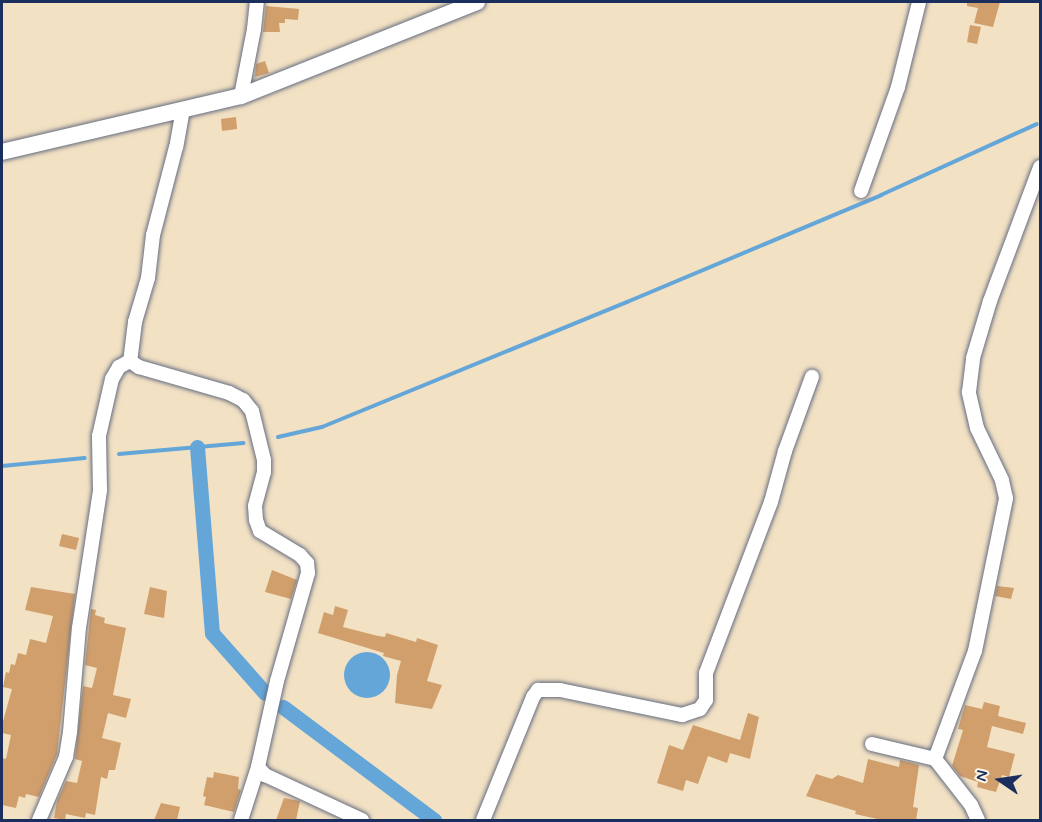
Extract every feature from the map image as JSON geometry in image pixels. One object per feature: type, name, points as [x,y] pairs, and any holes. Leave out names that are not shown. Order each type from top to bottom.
[{"type":"street","points":[[241,96],[254,29],[256,2]]},
{"type":"street","points":[[2,152],[241,96],[477,2]]},
{"type":"street","points":[[861,191],[898,87],[919,2]]},
{"type":"street","points":[[130,361],[135,322],[148,278],[153,235],[183,109]]},
{"type":"street","points":[[934,759],[975,651],[1006,498],[1002,480],[977,428],[969,392],[973,358],[1006,257],[1041,167]]},
{"type":"street","points":[[130,361],[140,367],[229,393],[243,400],[252,411],[264,460],[264,472],[255,506],[260,531],[300,555],[307,563],[308,573],[277,681],[258,767],[241,820]]},
{"type":"street","points":[[39,820],[66,757],[70,732],[79,628],[100,490],[99,436],[112,379],[119,367],[130,361]]},
{"type":"street","points":[[483,820],[533,697],[538,690],[560,690],[682,715],[700,709],[706,700],[706,673],[771,502],[785,451],[812,377]]},
{"type":"street","points":[[872,744],[934,759],[971,805],[978,820]]},
{"type":"street","points":[[258,767],[266,775],[362,820]]},
{"type":"water","points":[[367,652],[383,659],[390,675],[383,691],[367,698],[351,691],[344,675],[351,659]]},
{"type":"building","points":[[967,2],[1000,2],[993,27],[974,23],[978,8],[967,6]]},
{"type":"building","points":[[266,6],[299,9],[298,20],[285,19],[285,23],[279,23],[280,32],[263,32]]},
{"type":"building","points":[[970,25],[981,27],[977,44],[967,42]]},
{"type":"building","points":[[265,61],[269,73],[255,77],[256,64]]},
{"type":"building","points":[[236,117],[237,129],[222,131],[221,119]]},
{"type":"building","points":[[62,534],[79,538],[76,550],[59,546]]},
{"type":"building","points":[[272,570],[297,580],[291,599],[265,592]]},
{"type":"building","points":[[997,586],[1014,588],[1011,599],[995,596]]},
{"type":"building","points":[[31,587],[75,594],[57,754],[39,797],[26,794],[25,798],[19,796],[16,808],[2,805],[2,758],[6,759],[11,735],[2,733],[2,725],[12,689],[3,687],[6,672],[9,673],[11,664],[15,665],[18,653],[26,655],[30,639],[46,643],[53,616],[25,610]]},
{"type":"building","points":[[150,587],[167,591],[164,618],[144,614]]},
{"type":"building","points":[[335,606],[348,610],[343,627],[385,637],[386,633],[416,642],[417,638],[438,645],[427,681],[442,685],[432,709],[395,703],[397,675],[401,661],[383,656],[384,653],[318,633],[324,612],[333,615]]},
{"type":"building","points":[[91,609],[96,610],[95,615],[105,618],[104,623],[126,628],[113,695],[131,699],[126,718],[108,713],[102,738],[121,743],[115,770],[109,770],[107,779],[101,777],[95,815],[86,813],[85,818],[66,814],[65,820],[54,818],[57,801],[66,781],[77,783],[82,761],[75,759],[83,686],[92,688],[97,668],[85,665]]},
{"type":"building","points":[[984,702],[1000,706],[998,716],[1026,723],[1023,734],[992,726],[987,747],[1015,754],[1009,777],[1002,775],[996,792],[977,787],[978,782],[960,776],[952,766],[963,730],[958,729],[965,705],[982,709]]},
{"type":"building","points":[[748,713],[759,717],[750,759],[730,753],[727,763],[708,756],[698,784],[686,780],[683,791],[657,783],[669,745],[683,750],[693,725],[740,740]]},
{"type":"building","points":[[868,759],[899,767],[900,760],[919,765],[913,807],[918,808],[916,820],[882,820],[855,814],[856,811],[806,796],[816,774],[832,779],[838,775],[863,783]]},
{"type":"building","points":[[214,772],[239,777],[238,789],[241,790],[234,812],[204,805],[206,797],[203,796],[207,777],[213,778]]},
{"type":"building","points":[[284,798],[300,801],[296,820],[276,820]]},
{"type":"building","points":[[161,803],[180,807],[177,820],[154,820]]},
{"type":"waterway","points":[[278,437],[322,427],[627,302],[881,195],[1037,124]]},
{"type":"waterway","points":[[119,454],[244,443]]},
{"type":"waterway","points":[[197,447],[212,633],[265,693]]},
{"type":"waterway","points":[[2,466],[85,458]]},
{"type":"waterway","points":[[283,707],[434,820]]}]
